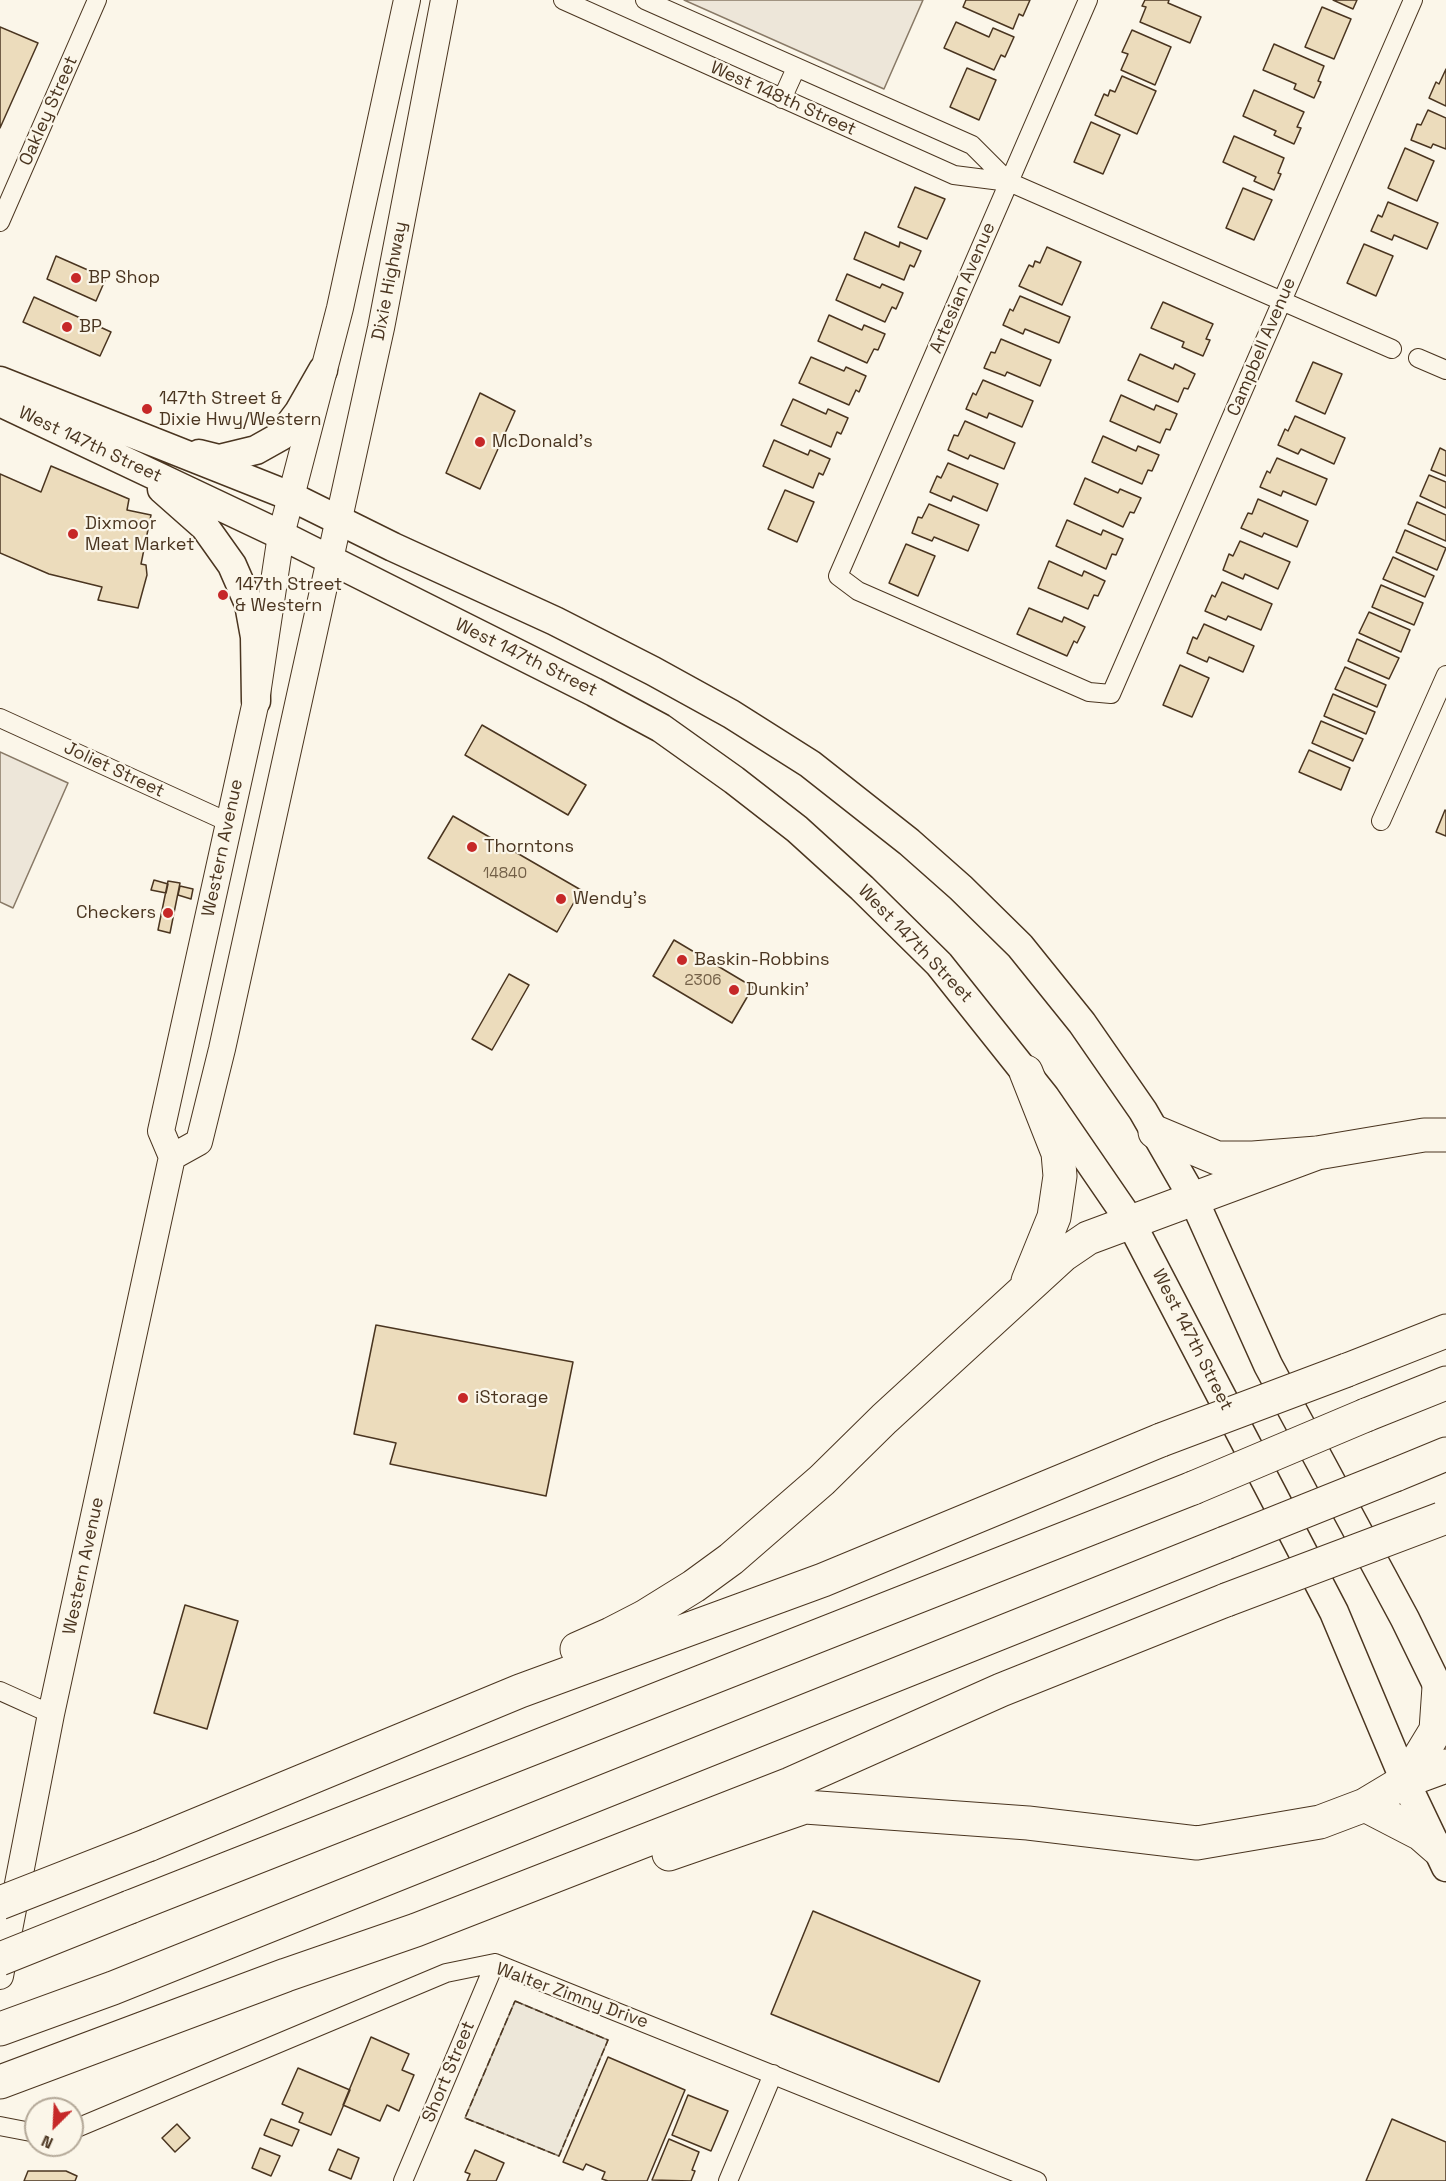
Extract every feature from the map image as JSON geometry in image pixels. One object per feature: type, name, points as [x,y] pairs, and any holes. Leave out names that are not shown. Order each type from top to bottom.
[{"type":"highway","points":[[1024,1290],[1054,1217],[1060,1176],[1058,1153],[1026,1072]]},
{"type":"highway","points":[[1155,1132],[1217,1158],[1317,1153],[1424,1135],[1446,1135]]},
{"type":"highway","points":[[520,1692],[572,1650],[644,1617],[694,1586],[731,1558],[814,1487],[884,1419],[1063,1255],[1088,1238],[1317,1153]]},
{"type":"highway","points":[[0,1903],[148,1845],[520,1692],[823,1580],[1161,1440],[1446,1331]]},
{"type":"highway","points":[[0,1959],[1193,1488],[1446,1383]]},
{"type":"highway","points":[[0,2030],[113,1988],[1446,1454]]},
{"type":"highway","points":[[0,2082],[286,1975],[416,1930],[790,1784],[1001,1690],[1226,1600],[1443,1517]]},
{"type":"highway","points":[[1405,1781],[1436,1730],[1442,1695]]},
{"type":"highway","points":[[416,1930],[462,1927],[805,1807],[1028,1822],[1197,1843],[1320,1822],[1365,1805],[1405,1781],[1446,1766]]},
{"type":"highway","points":[[1365,1805],[1421,1834],[1441,1857]]},
{"type":"main road","points":[[281,535],[345,287],[407,0]]},
{"type":"main road","name":"Dixie Highway","points":[[329,560],[381,328],[444,0]]},
{"type":"main road","points":[[142,439],[219,459],[256,450],[281,436],[299,412],[323,370]]},
{"type":"main road","name":"West 147th Street","points":[[0,381],[290,496],[555,621],[731,714],[810,764],[909,842],[1020,946],[1082,1023],[1143,1111],[1193,1198],[1268,1365],[1405,1619],[1442,1695]]},
{"type":"main road","name":"West 147th Street","points":[[0,402],[281,535],[661,728],[734,780],[796,829],[846,873],[939,964],[1045,1097],[1130,1221],[1334,1612],[1405,1781],[1441,1857]]},
{"type":"main road","points":[[129,464],[154,482],[205,528],[232,566],[249,604],[255,637],[256,701]]},
{"type":"main road","name":"Western Avenue","points":[[0,1976],[51,1714],[172,1157],[161,1131],[256,701],[281,535]]},
{"type":"main road","points":[[172,1157],[199,1142],[225,1038],[329,560]]},
{"type":"street","name":"Oakley Street","points":[[0,222],[97,0]]},
{"type":"street","name":"West 148th Street","points":[[563,0],[954,175],[1009,182],[1392,349]]},
{"type":"street","name":"West 148th Street","points":[[645,0],[972,145],[1009,182]]},
{"type":"street","name":"Artesian Avenue","points":[[1088,0],[838,576],[858,591],[1089,692],[1111,694]]},
{"type":"street","name":"Campbell Avenue","points":[[1111,694],[1413,0]]},
{"type":"street","points":[[782,99],[796,68]]},
{"type":"street","points":[[1418,358],[1446,370]]},
{"type":"street","points":[[1380,820],[1446,675]]},
{"type":"street","name":"Joliet Street","points":[[0,718],[228,822]]},
{"type":"street","points":[[0,1691],[51,1714]]},
{"type":"street","name":"Walter Zimny Drive","points":[[84,2125],[446,1973],[495,1964],[1037,2181]]},
{"type":"street","name":"Short Street","points":[[404,2181],[495,1964]]},
{"type":"street","points":[[728,2181],[773,2074]]},
{"type":"street","points":[[0,2126],[24,2131]]},
{"type":"shaded area","points":[[684,0],[923,0],[884,89]]},
{"type":"shaded area","points":[[0,752],[68,783],[13,908],[0,902]]},
{"type":"shaded area","points":[[515,2001],[608,2040],[559,2156],[465,2118]]},
{"type":"building","points":[[966,0],[1030,0],[1023,16],[1019,14],[1013,29],[963,7]]},
{"type":"building","points":[[1145,0],[1169,0],[1168,3],[1201,17],[1190,43],[1140,22],[1146,7],[1142,6]]},
{"type":"building","points":[[1333,0],[1357,0],[1353,9]]},
{"type":"building","points":[[1322,7],[1351,19],[1334,59],[1305,47]]},
{"type":"building","points":[[956,22],[989,37],[993,28],[1014,37],[1005,57],[1001,55],[994,70],[944,48]]},
{"type":"building","points":[[0,27],[38,43],[0,128]]},
{"type":"building","points":[[1132,30],[1171,47],[1155,85],[1121,70],[1128,54],[1122,52]]},
{"type":"building","points":[[1274,44],[1324,66],[1318,81],[1321,82],[1314,98],[1294,89],[1296,84],[1263,70]]},
{"type":"building","points":[[967,68],[996,80],[979,120],[950,107]]},
{"type":"building","points":[[1446,69],[1446,106],[1429,98],[1436,82],[1439,84]]},
{"type":"building","points":[[1122,76],[1156,91],[1137,134],[1095,115],[1104,94],[1108,96],[1110,90],[1115,92]]},
{"type":"building","points":[[1254,90],[1304,112],[1297,127],[1301,128],[1294,144],[1274,135],[1276,131],[1243,116]]},
{"type":"building","points":[[1428,110],[1446,118],[1446,149],[1433,144],[1431,148],[1411,140],[1417,124],[1421,125]]},
{"type":"building","points":[[1091,122],[1120,135],[1103,174],[1074,162]]},
{"type":"building","points":[[1234,136],[1284,158],[1278,173],[1281,174],[1274,190],[1254,181],[1256,177],[1223,162]]},
{"type":"building","points":[[1405,148],[1434,161],[1417,201],[1388,188]]},
{"type":"building","points":[[915,187],[945,199],[927,239],[898,227]]},
{"type":"building","points":[[1243,188],[1272,200],[1254,240],[1226,228]]},
{"type":"building","points":[[1388,202],[1438,223],[1427,249],[1394,235],[1392,240],[1371,231],[1378,215],[1382,217]]},
{"type":"building","points":[[865,232],[899,247],[900,242],[921,251],[914,267],[910,265],[904,280],[854,259]]},
{"type":"building","points":[[1364,244],[1393,256],[1376,296],[1347,283]]},
{"type":"building","points":[[1047,247],[1081,262],[1062,305],[1019,286],[1029,265],[1033,267],[1035,261],[1040,263]]},
{"type":"building","name":"BP Shop","points":[[56,256],[106,278],[96,301],[47,279]]},
{"type":"building","points":[[847,274],[880,288],[882,284],[903,293],[896,309],[892,307],[885,322],[836,300]]},
{"type":"building","points":[[1020,296],[1070,317],[1059,343],[1025,329],[1023,334],[1003,325],[1010,309],[1013,311]]},
{"type":"building","name":"BP","points":[[34,297],[111,332],[100,356],[23,322]]},
{"type":"building","points":[[1163,302],[1213,324],[1206,339],[1210,340],[1203,356],[1182,347],[1184,342],[1151,328]]},
{"type":"building","points":[[829,315],[862,330],[864,325],[885,334],[878,350],[874,349],[867,363],[818,341]]},
{"type":"building","points":[[1001,339],[1051,360],[1040,386],[1007,372],[1005,376],[984,368],[991,352],[995,353]]},
{"type":"building","points":[[1140,354],[1173,369],[1175,364],[1195,374],[1188,389],[1184,388],[1178,402],[1128,380]]},
{"type":"building","points":[[811,357],[844,371],[846,367],[866,376],[859,392],[856,390],[849,405],[799,383]]},
{"type":"building","points":[[1313,362],[1342,374],[1325,414],[1296,401]]},
{"type":"building","points":[[983,380],[1033,401],[1022,427],[989,413],[987,418],[966,409],[973,393],[976,395]]},
{"type":"building","name":"McDonald's","points":[[480,393],[515,411],[480,489],[446,473]]},
{"type":"building","points":[[1121,395],[1154,410],[1156,405],[1177,414],[1170,430],[1166,429],[1160,443],[1110,421]]},
{"type":"building","points":[[793,399],[826,414],[828,409],[848,418],[841,434],[837,432],[831,447],[781,425]]},
{"type":"building","points":[[1295,416],[1345,438],[1334,464],[1301,449],[1298,454],[1278,445],[1285,429],[1288,431]]},
{"type":"building","points":[[965,421],[1015,443],[1004,469],[970,455],[968,459],[948,450],[954,435],[958,436]]},
{"type":"building","points":[[1103,436],[1136,451],[1138,446],[1159,455],[1152,471],[1148,470],[1142,484],[1092,462]]},
{"type":"building","points":[[774,440],[808,455],[810,450],[830,459],[823,475],[819,473],[813,488],[763,466]]},
{"type":"building","points":[[1440,448],[1446,451],[1446,476],[1431,470]]},
{"type":"building","points":[[1277,458],[1327,479],[1316,505],[1283,491],[1281,496],[1260,487],[1267,471],[1270,473]]},
{"type":"building","points":[[948,463],[998,484],[987,511],[953,496],[951,501],[930,492],[937,476],[941,478]]},
{"type":"building","name":"Dixmoor Meat Market","points":[[51,466],[129,499],[127,510],[151,515],[141,564],[146,565],[147,575],[138,608],[98,600],[102,587],[49,574],[0,553],[0,474],[41,492]]},
{"type":"building","points":[[1429,475],[1446,482],[1446,508],[1420,496]]},
{"type":"building","points":[[1085,478],[1118,493],[1120,489],[1141,498],[1134,513],[1130,512],[1123,527],[1074,504]]},
{"type":"building","points":[[785,490],[814,502],[797,542],[768,529]]},
{"type":"building","points":[[1258,499],[1308,521],[1297,547],[1264,533],[1262,537],[1241,528],[1248,513],[1252,514]]},
{"type":"building","points":[[1417,502],[1446,515],[1446,541],[1408,524]]},
{"type":"building","points":[[929,504],[979,525],[968,551],[934,537],[932,541],[912,533],[918,517],[922,518]]},
{"type":"building","points":[[1067,520],[1101,535],[1103,530],[1123,539],[1116,555],[1112,554],[1106,569],[1056,546]]},
{"type":"building","points":[[1405,530],[1446,548],[1437,570],[1396,552]]},
{"type":"building","points":[[1240,541],[1290,562],[1278,589],[1245,574],[1243,579],[1223,570],[1229,554],[1233,556]]},
{"type":"building","points":[[906,544],[935,556],[918,596],[889,583]]},
{"type":"building","points":[[1393,557],[1434,576],[1425,597],[1383,579]]},
{"type":"building","points":[[1049,561],[1082,576],[1084,571],[1105,581],[1098,596],[1094,595],[1088,609],[1038,588]]},
{"type":"building","points":[[1222,582],[1272,604],[1261,630],[1228,616],[1226,620],[1205,611],[1212,595],[1215,597]]},
{"type":"building","points":[[1381,585],[1423,603],[1414,625],[1372,607]]},
{"type":"building","points":[[1029,608],[1062,622],[1064,617],[1085,627],[1077,643],[1074,641],[1067,656],[1017,634]]},
{"type":"building","points":[[1369,612],[1410,630],[1401,652],[1359,633]]},
{"type":"building","points":[[1204,624],[1254,646],[1243,672],[1209,657],[1207,662],[1187,653],[1193,637],[1197,639]]},
{"type":"building","points":[[1357,639],[1399,658],[1389,679],[1348,661]]},
{"type":"building","points":[[1180,665],[1209,678],[1192,717],[1163,705]]},
{"type":"building","points":[[1345,667],[1386,685],[1377,707],[1335,689]]},
{"type":"building","points":[[1333,694],[1375,712],[1366,734],[1324,716]]},
{"type":"building","points":[[1321,721],[1363,739],[1353,761],[1312,743]]},
{"type":"building","name":"Thorntons","points":[[482,725],[586,785],[568,815],[465,755]]},
{"type":"building","points":[[1309,750],[1350,768],[1341,790],[1299,772]]},
{"type":"building","points":[[1446,811],[1446,836],[1436,832]]},
{"type":"building","points":[[453,816],[581,890],[557,932],[428,858]]},
{"type":"building","points":[[154,880],[168,884],[166,893],[151,890]]},
{"type":"building","name":"Checkers","points":[[168,881],[180,883],[170,933],[158,930]]},
{"type":"building","points":[[180,886],[193,889],[191,899],[178,895]]},
{"type":"building","points":[[674,940],[753,987],[732,1023],[653,976]]},
{"type":"building","points":[[509,974],[529,985],[492,1050],[472,1039]]},
{"type":"building","name":"iStorage","points":[[376,1325],[573,1362],[546,1496],[390,1464],[396,1443],[354,1434]]},
{"type":"building","points":[[185,1605],[238,1621],[207,1729],[154,1713]]},
{"type":"building","points":[[813,1911],[980,1981],[939,2082],[771,2014]]},
{"type":"building","points":[[371,2037],[409,2054],[402,2070],[414,2075],[399,2111],[387,2105],[380,2121],[343,2105]]},
{"type":"building","points":[[608,2057],[685,2090],[647,2181],[608,2181],[602,2179],[605,2172],[586,2164],[583,2170],[563,2162]]},
{"type":"building","points":[[298,2068],[350,2090],[331,2135],[299,2122],[303,2113],[282,2104]]},
{"type":"building","points":[[688,2095],[728,2111],[711,2151],[672,2135]]},
{"type":"building","points":[[271,2119],[299,2130],[292,2146],[264,2135]]},
{"type":"building","points":[[1392,2119],[1446,2142],[1446,2181],[1366,2181]]},
{"type":"building","points":[[177,2124],[190,2138],[175,2152],[162,2138]]},
{"type":"building","points":[[669,2139],[699,2152],[692,2170],[695,2171],[691,2181],[652,2180]]},
{"type":"building","points":[[260,2148],[280,2156],[271,2176],[252,2168]]},
{"type":"building","points":[[338,2149],[359,2158],[351,2179],[329,2170]]},
{"type":"building","points":[[475,2150],[504,2163],[496,2181],[467,2181],[470,2174],[465,2172]]},
{"type":"building","points":[[28,2171],[66,2171],[77,2176],[75,2181],[24,2181]]},
{"type":"fence","points":[[515,2001],[608,2040],[559,2156],[465,2118],[515,2001]]},
{"type":"place","name":"BP Shop","points":[[76,278]]},
{"type":"place","name":"BP","points":[[67,327]]},
{"type":"place","name":"147th Street & Dixie Hwy/Western","points":[[147,409]]},
{"type":"place","name":"McDonald's","points":[[480,442]]},
{"type":"place","name":"Dixmoor Meat Market","points":[[73,534]]},
{"type":"place","name":"147th Street & Western","points":[[223,595]]},
{"type":"place","name":"Thorntons","points":[[472,847]]},
{"type":"place","name":"Wendy's","points":[[561,899]]},
{"type":"place","name":"Checkers","points":[[168,913]]},
{"type":"place","name":"Baskin-Robbins","points":[[682,960]]},
{"type":"place","name":"Dunkin'","points":[[734,990]]},
{"type":"place","name":"iStorage","points":[[463,1398]]}]
